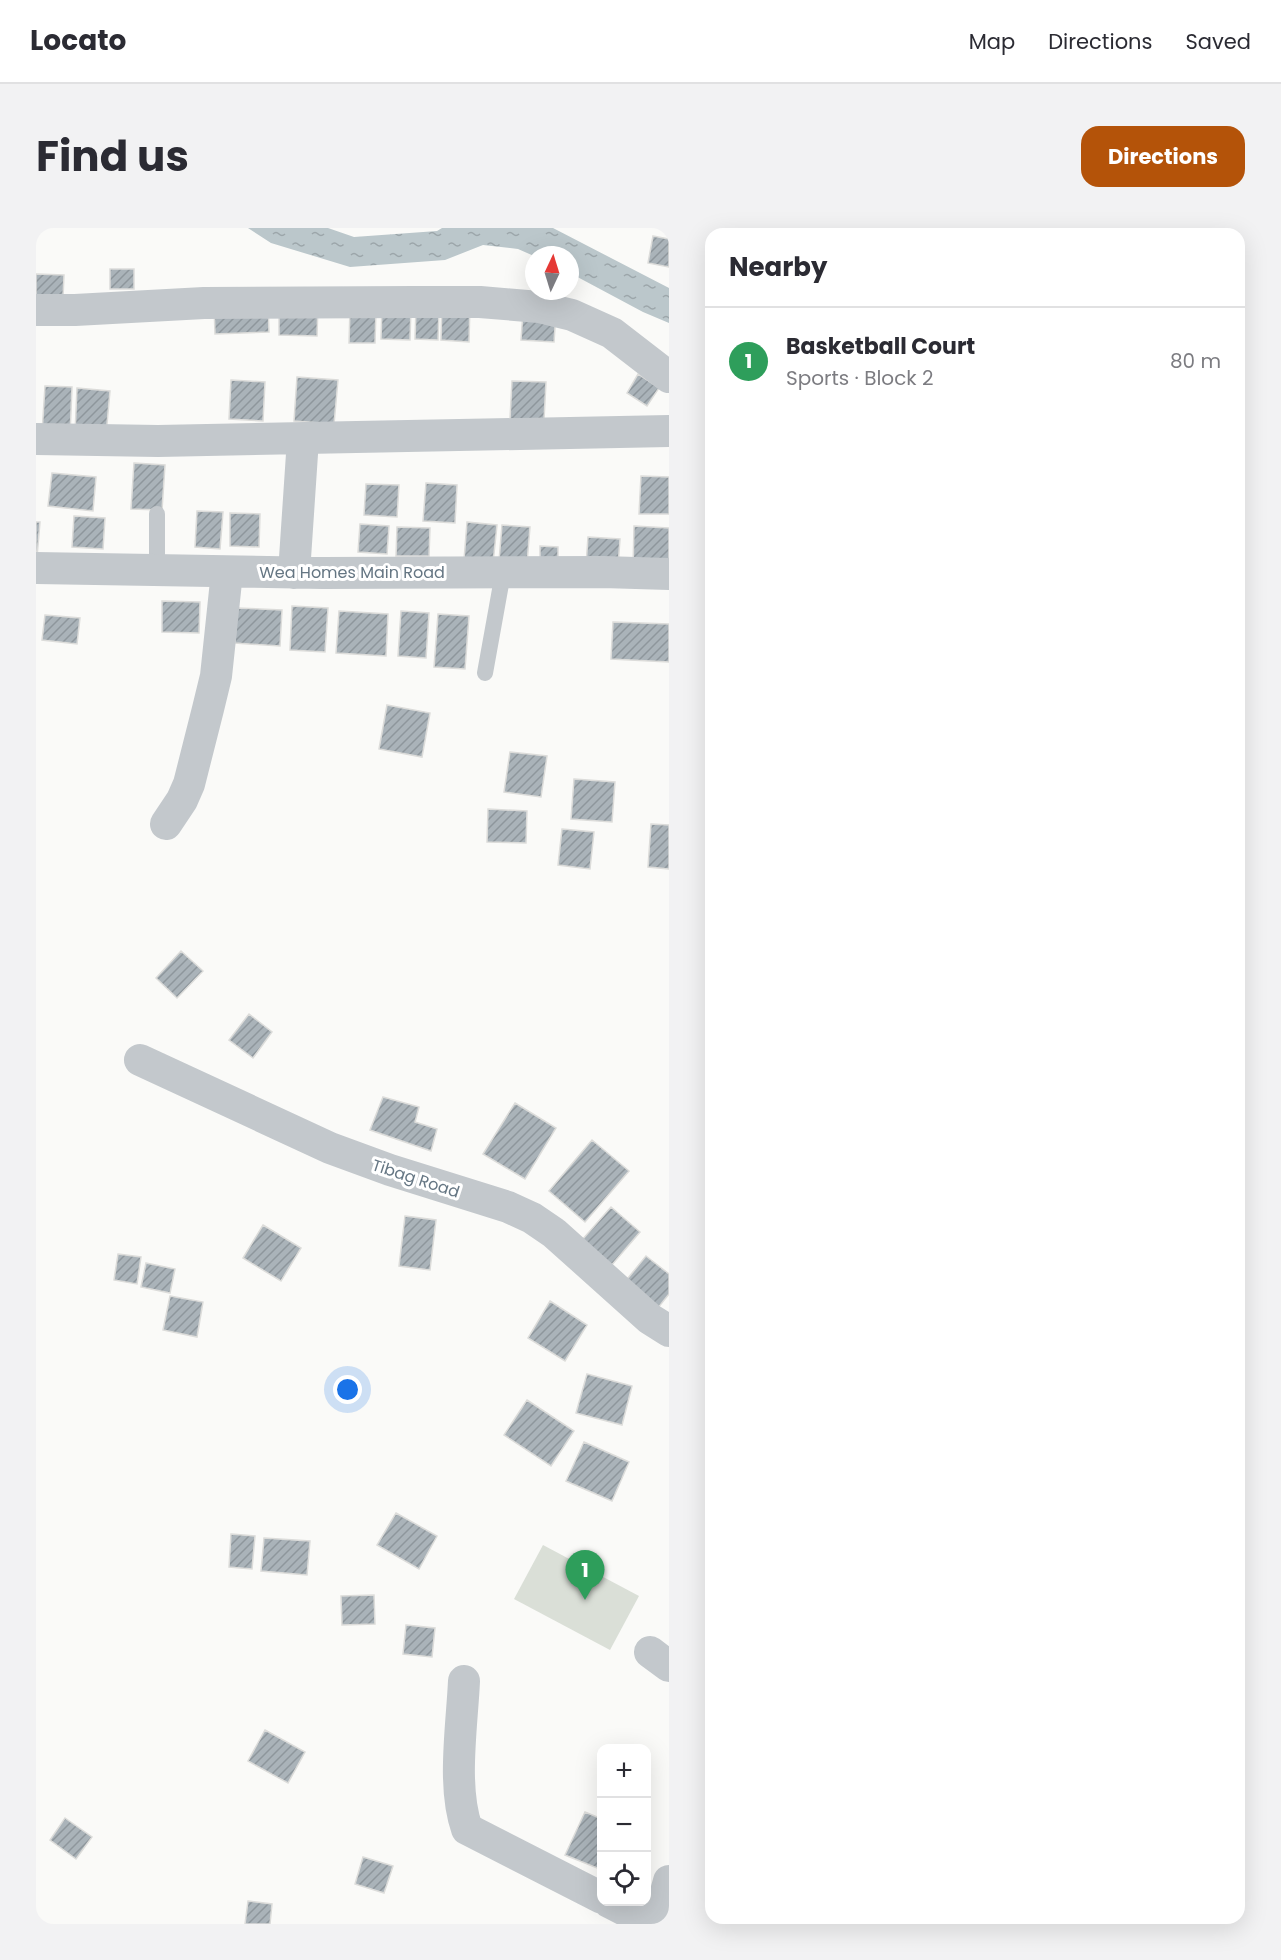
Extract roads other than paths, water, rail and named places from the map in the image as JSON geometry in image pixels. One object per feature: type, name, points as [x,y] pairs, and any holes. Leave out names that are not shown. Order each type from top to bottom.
[{"type":"street","points":[[36,310],[204,303],[480,302],[539,307],[572,315],[612,333],[669,377]]},
{"type":"street","points":[[36,439],[158,441],[669,431]]},
{"type":"street","points":[[294,573],[303,439]]},
{"type":"street","name":"Wea Homes Main Road","points":[[36,570],[669,574]]},
{"type":"street","points":[[166,824],[182,800],[189,784],[216,676],[227,572]]},
{"type":"street","name":"Tibag Road","points":[[140,1060],[330,1148],[390,1170],[508,1207],[532,1218],[554,1233],[650,1319],[669,1331]]},
{"type":"street","points":[[464,1682],[459,1786],[462,1814],[467,1829],[597,1895]]},
{"type":"street","points":[[657,1924],[669,1881]]},
{"type":"street","points":[[617,1906],[652,1924]]},
{"type":"lane","points":[[157,513],[157,570]]},
{"type":"lane","points":[[485,673],[502,573]]},
{"type":"water","points":[[248,228],[328,228],[354,237],[437,231],[442,228],[553,228],[669,288],[669,323],[643,312],[579,278],[579,246],[525,246],[525,252],[518,249],[483,245],[445,260],[350,267],[271,243]]},
{"type":"place","name":"Basketball Court","points":[[585,1600]]}]
